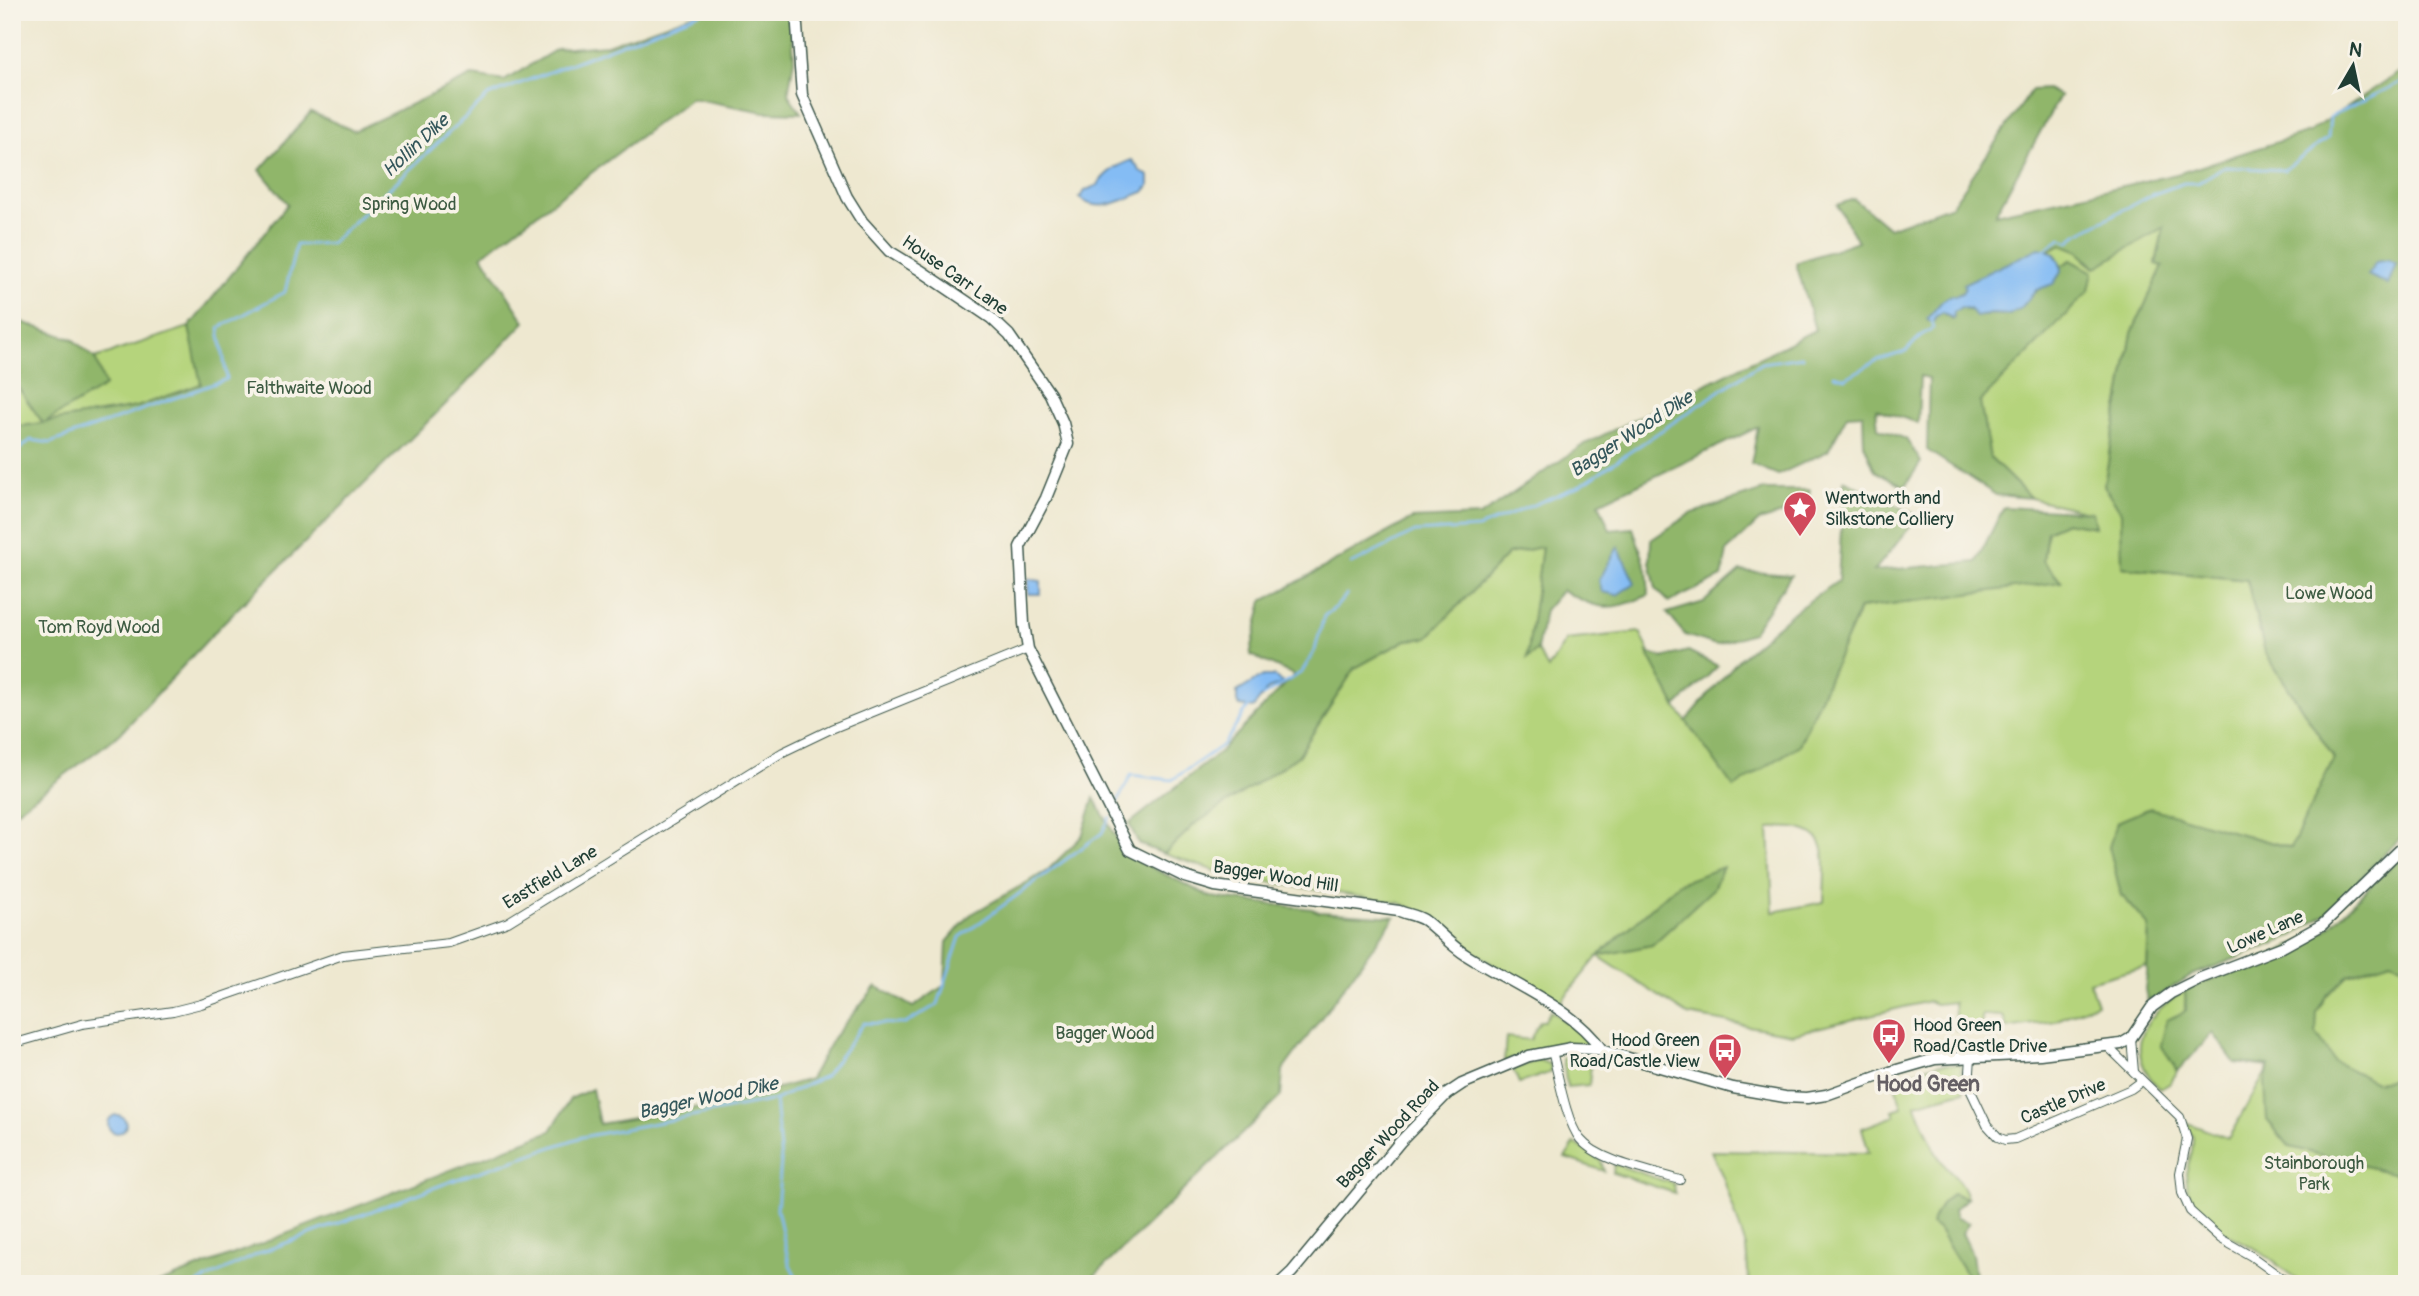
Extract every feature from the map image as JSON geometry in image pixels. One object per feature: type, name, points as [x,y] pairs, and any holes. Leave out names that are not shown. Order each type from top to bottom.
[{"type":"street","name":"House Carr Lane","points":[[796,12],[802,95],[847,197],[862,221],[889,251],[971,304],[1009,335],[1049,394],[1063,423],[1068,444]]},
{"type":"street","name":"Bagger Wood Hill","points":[[1068,444],[1046,498],[1020,547],[1024,624],[1028,649],[1130,850],[1185,877],[1215,886],[1399,911],[1423,919],[1455,948],[1565,1014],[1594,1038],[1602,1050]]},
{"type":"street","name":"Eastfield Lane","points":[[12,1044],[82,1024],[173,1011],[201,1004],[343,955],[449,943],[508,922],[783,752],[831,729],[1028,649]]},
{"type":"street","name":"Lowe Lane","points":[[2131,1038],[2152,1007],[2171,993],[2201,978],[2284,946],[2322,925],[2407,844]]},
{"type":"street","points":[[1602,1050],[1733,1088],[1766,1095],[1807,1098],[1826,1095],[1935,1059],[2002,1057],[2108,1047],[2131,1038],[2134,1072]]},
{"type":"street","points":[[2108,1047],[2180,1117],[2187,1139],[2180,1173],[2182,1193],[2190,1211],[2221,1239],[2252,1256],[2290,1284]]},
{"type":"street","name":"Bagger Wood Road","points":[[1279,1284],[1292,1272],[1400,1142],[1447,1094],[1462,1084],[1529,1056],[1579,1048],[1602,1050]]},
{"type":"street","points":[[1552,1051],[1572,1126],[1580,1138],[1588,1146],[1608,1157],[1680,1180]]},
{"type":"street","name":"Castle Drive","points":[[1970,1057],[1969,1087],[1992,1133],[2006,1140],[2015,1139],[2108,1099],[2142,1081]]},
{"type":"green space","points":[[700,12],[791,12],[794,60],[788,94],[801,113],[764,112],[691,98],[482,255],[525,322],[456,394],[222,624],[120,734],[12,814],[12,423],[22,426],[43,423],[12,379],[12,321],[72,339],[95,358],[105,386],[45,422],[137,407],[201,384],[189,327],[288,204],[260,170],[311,112],[354,131],[472,76],[504,81],[557,49],[607,45]]},
{"type":"green space","name":"Lowe Wood","points":[[2407,67],[2407,831],[2327,913],[2289,938],[2190,976],[2156,998],[2147,1000],[2145,989],[2149,926],[2121,894],[2109,847],[2117,822],[2150,808],[2291,848],[2334,758],[2265,652],[2247,580],[2122,567],[2121,512],[2104,485],[2132,333],[2163,266],[2156,264],[2164,227],[2095,268],[2079,251],[2062,244],[2049,250],[2039,249],[1965,288],[1929,321],[1934,321],[1935,317],[1943,312],[1951,319],[1954,318],[1953,312],[1961,307],[1984,316],[2009,315],[2038,289],[2055,280],[2061,266],[2071,260],[2093,272],[2089,291],[1980,402],[1990,458],[2031,498],[1996,495],[1927,450],[1929,378],[1920,376],[1918,423],[1876,409],[1878,428],[1906,439],[1921,462],[1905,486],[1875,471],[1864,444],[1863,414],[1847,415],[1828,451],[1778,475],[1751,464],[1758,427],[1599,503],[1610,530],[1633,528],[1647,570],[1649,595],[1624,604],[1605,607],[1586,602],[1562,590],[1545,610],[1537,650],[1527,659],[1542,547],[1508,554],[1427,638],[1406,640],[1355,668],[1298,756],[1195,824],[1164,854],[1139,844],[1129,824],[1220,752],[1294,675],[1250,655],[1263,601],[1412,519],[1480,516],[1583,445],[1815,330],[1796,263],[1858,241],[1837,205],[1854,199],[1889,228],[1952,205],[2032,90],[2047,89],[2060,96],[1995,214],[2177,174],[2309,132]]},
{"type":"green space","points":[[2164,226],[2156,263],[2163,266],[2132,333],[2104,485],[2121,512],[2122,567],[2247,580],[2265,652],[2334,758],[2292,848],[2150,809],[2117,871],[2121,895],[2149,925],[2147,966],[2089,982],[2097,1003],[2055,1021],[2007,1028],[2003,1016],[1982,1015],[1982,1028],[1956,1030],[1954,1002],[1936,1004],[1929,1001],[1792,1034],[1688,1015],[1598,956],[1559,1004],[1537,987],[1492,964],[1461,944],[1435,918],[1400,903],[1231,876],[1164,854],[1195,824],[1298,756],[1355,668],[1406,640],[1427,638],[1508,554],[1542,546],[1528,658],[1537,650],[1548,669],[1566,640],[1640,632],[1676,707],[1734,787],[1799,745],[1860,608],[2061,581],[2043,561],[2047,531],[2065,522],[2095,527],[2092,513],[2031,498],[1990,458],[1979,402],[2089,291],[2071,260],[2061,266],[2056,254],[2049,250],[2062,244],[2079,251],[2095,268]],"holes":[[[1769,828],[1805,831],[1815,836],[1821,844],[1825,868],[1824,902],[1773,912]],[[1723,868],[1599,955],[1679,883]]]},
{"type":"green space","points":[[189,327],[202,384],[137,407],[44,422],[105,386],[95,358]]},
{"type":"green space","points":[[12,379],[43,423],[22,426],[12,423]]},
{"type":"green space","points":[[1844,480],[1919,516],[1874,571],[1976,562],[2004,507],[2092,512],[2095,527],[2065,522],[2047,531],[2043,560],[2061,582],[1860,608],[1799,745],[1734,788],[1686,721],[1739,659],[1795,611],[1838,581]]},
{"type":"green space","points":[[1764,490],[1810,490],[1806,507],[1759,521],[1727,551],[1722,577],[1669,602],[1656,589],[1650,562],[1651,540],[1690,514]]},
{"type":"green space","points":[[1740,571],[1791,575],[1752,633],[1716,645],[1685,635],[1667,613],[1704,602]]},
{"type":"green space","points":[[1688,651],[1718,666],[1676,707],[1647,652],[1663,658]]},
{"type":"green space","name":"Bagger Wood","points":[[1094,798],[1126,855],[1211,897],[1319,912],[1395,917],[1283,1070],[1281,1096],[1086,1284],[157,1284],[551,1131],[570,1099],[592,1089],[599,1124],[729,1102],[810,1079],[833,1038],[876,986],[913,1007],[945,985],[947,942],[970,915],[1047,871],[1082,836]]},
{"type":"green space","name":"Stainborough Park","points":[[2407,850],[2407,1284],[2303,1284],[2258,1250],[2205,1220],[2196,1208],[2188,1192],[2186,1173],[2193,1138],[2185,1122],[2229,1137],[2269,1067],[2235,1063],[2258,961],[2325,931]]},
{"type":"green space","points":[[2407,850],[2407,967],[2391,961],[2348,975],[2326,996],[2317,1012],[2316,1033],[2335,1062],[2376,1082],[2407,1077],[2407,1177],[2290,1147],[2267,1120],[2265,1082],[2269,1066],[2235,1063],[2213,1033],[2178,1071],[2161,1045],[2167,1020],[2186,1011],[2185,990],[2325,931]]},
{"type":"green space","points":[[1723,867],[1713,889],[1652,945],[1598,956],[1679,883]]},
{"type":"green space","points":[[2185,990],[2186,1011],[2162,1045],[2178,1071],[2169,1084],[2160,1089],[2141,1060],[2142,1034],[2159,1010]]},
{"type":"green space","points":[[1551,1011],[1586,1036],[1588,1041],[1585,1044],[1534,1052],[1504,1062],[1506,1037],[1530,1040],[1540,1021],[1544,1021]]},
{"type":"green space","points":[[1592,1054],[1589,1085],[1567,1087],[1563,1059],[1567,1055]]},
{"type":"green space","points":[[1539,1060],[1549,1064],[1549,1073],[1519,1083],[1513,1069]]},
{"type":"green space","points":[[1938,1064],[1961,1064],[1964,1091],[1915,1104],[1935,1151],[1965,1191],[1967,1198],[1952,1194],[1941,1204],[1932,1224],[1938,1229],[1968,1277],[1968,1284],[1749,1284],[1746,1247],[1723,1177],[1711,1151],[1869,1153],[1862,1128],[1895,1116],[1893,1110],[1902,1107],[1893,1078]]},
{"type":"green space","points":[[1575,1143],[1601,1161],[1604,1171],[1565,1158]]},
{"type":"green space","points":[[1614,1164],[1674,1184],[1675,1193],[1613,1173]]},
{"type":"green space","points":[[1952,1193],[1967,1198],[1954,1210],[1956,1218],[1969,1223],[1962,1233],[1972,1254],[1976,1284],[1968,1284],[1968,1277],[1938,1229],[1931,1224],[1941,1204]]},
{"type":"water","points":[[1132,160],[1141,172],[1149,176],[1149,186],[1144,192],[1103,205],[1087,203],[1079,198],[1086,190],[1098,185],[1112,170]]},
{"type":"water","points":[[2039,248],[2055,255],[2060,262],[2061,272],[2053,284],[2036,290],[2021,308],[2009,315],[1976,317],[1969,309],[1961,307],[1954,312],[1953,319],[1943,312],[1935,317],[1934,321],[1927,319],[1942,301],[1951,295],[1962,293],[1965,288],[1963,284]]},
{"type":"water","points":[[2388,260],[2396,263],[2388,285],[2368,275],[2376,262]]},
{"type":"water","points":[[1618,547],[1635,583],[1617,595],[1602,592],[1599,580]]},
{"type":"water","points":[[1028,579],[1041,581],[1041,594],[1028,594]]},
{"type":"water","points":[[1263,676],[1273,676],[1282,682],[1268,689],[1253,708],[1240,706],[1237,692]]},
{"type":"water","points":[[117,1115],[123,1118],[126,1124],[123,1130],[117,1133],[111,1130],[108,1124],[111,1118]]},
{"type":"waterway","name":"Hollin Dike","points":[[12,455],[31,440],[50,443],[227,379],[219,328],[285,292],[296,245],[331,243],[488,96],[702,12]]},
{"type":"waterway","name":"Bagger Wood Dike","points":[[2044,250],[2061,238],[2069,242],[2077,234],[2151,195],[2184,183],[2198,183],[2223,167],[2284,170],[2328,138],[2330,117],[2407,79]]},
{"type":"waterway","name":"Bagger Wood Dike","points":[[1834,375],[1846,378],[1878,360],[1905,352],[1923,334],[1934,328],[1931,318]]},
{"type":"waterway","name":"Bagger Wood Dike","points":[[1352,564],[1415,532],[1478,528],[1581,485],[1761,363],[1802,357]]},
{"type":"waterway","name":"Bagger Wood Dike","points":[[1263,696],[1302,672],[1315,650],[1324,616],[1347,594]]},
{"type":"waterway","name":"Bagger Wood Dike","points":[[1113,811],[1131,775],[1172,780],[1224,744],[1249,706]]},
{"type":"waterway","name":"Bagger Wood Dike","points":[[196,1284],[262,1252],[460,1178],[582,1137],[775,1100],[825,1076],[864,1023],[905,1024],[938,1004],[960,937],[1102,833],[1110,817]]},
{"type":"waterway","points":[[775,1100],[781,1161],[777,1209],[789,1263],[800,1284]]},
{"type":"place","name":"Wentworth and Silkstone Colliery","points":[[1800,538]]},
{"type":"place","name":"Hood Green Road/Castle Drive","points":[[1889,1065]]},
{"type":"place","name":"Hood Green Road/Castle View","points":[[1725,1080]]},
{"type":"district","name":"Hood Green","points":[[1928,1084]]},
{"type":"park label","name":"Spring Wood","points":[[409,204]]},
{"type":"park label","name":"Falthwaite Wood","points":[[309,388]]},
{"type":"park label","name":"Tom Royd Wood","points":[[99,627]]}]
